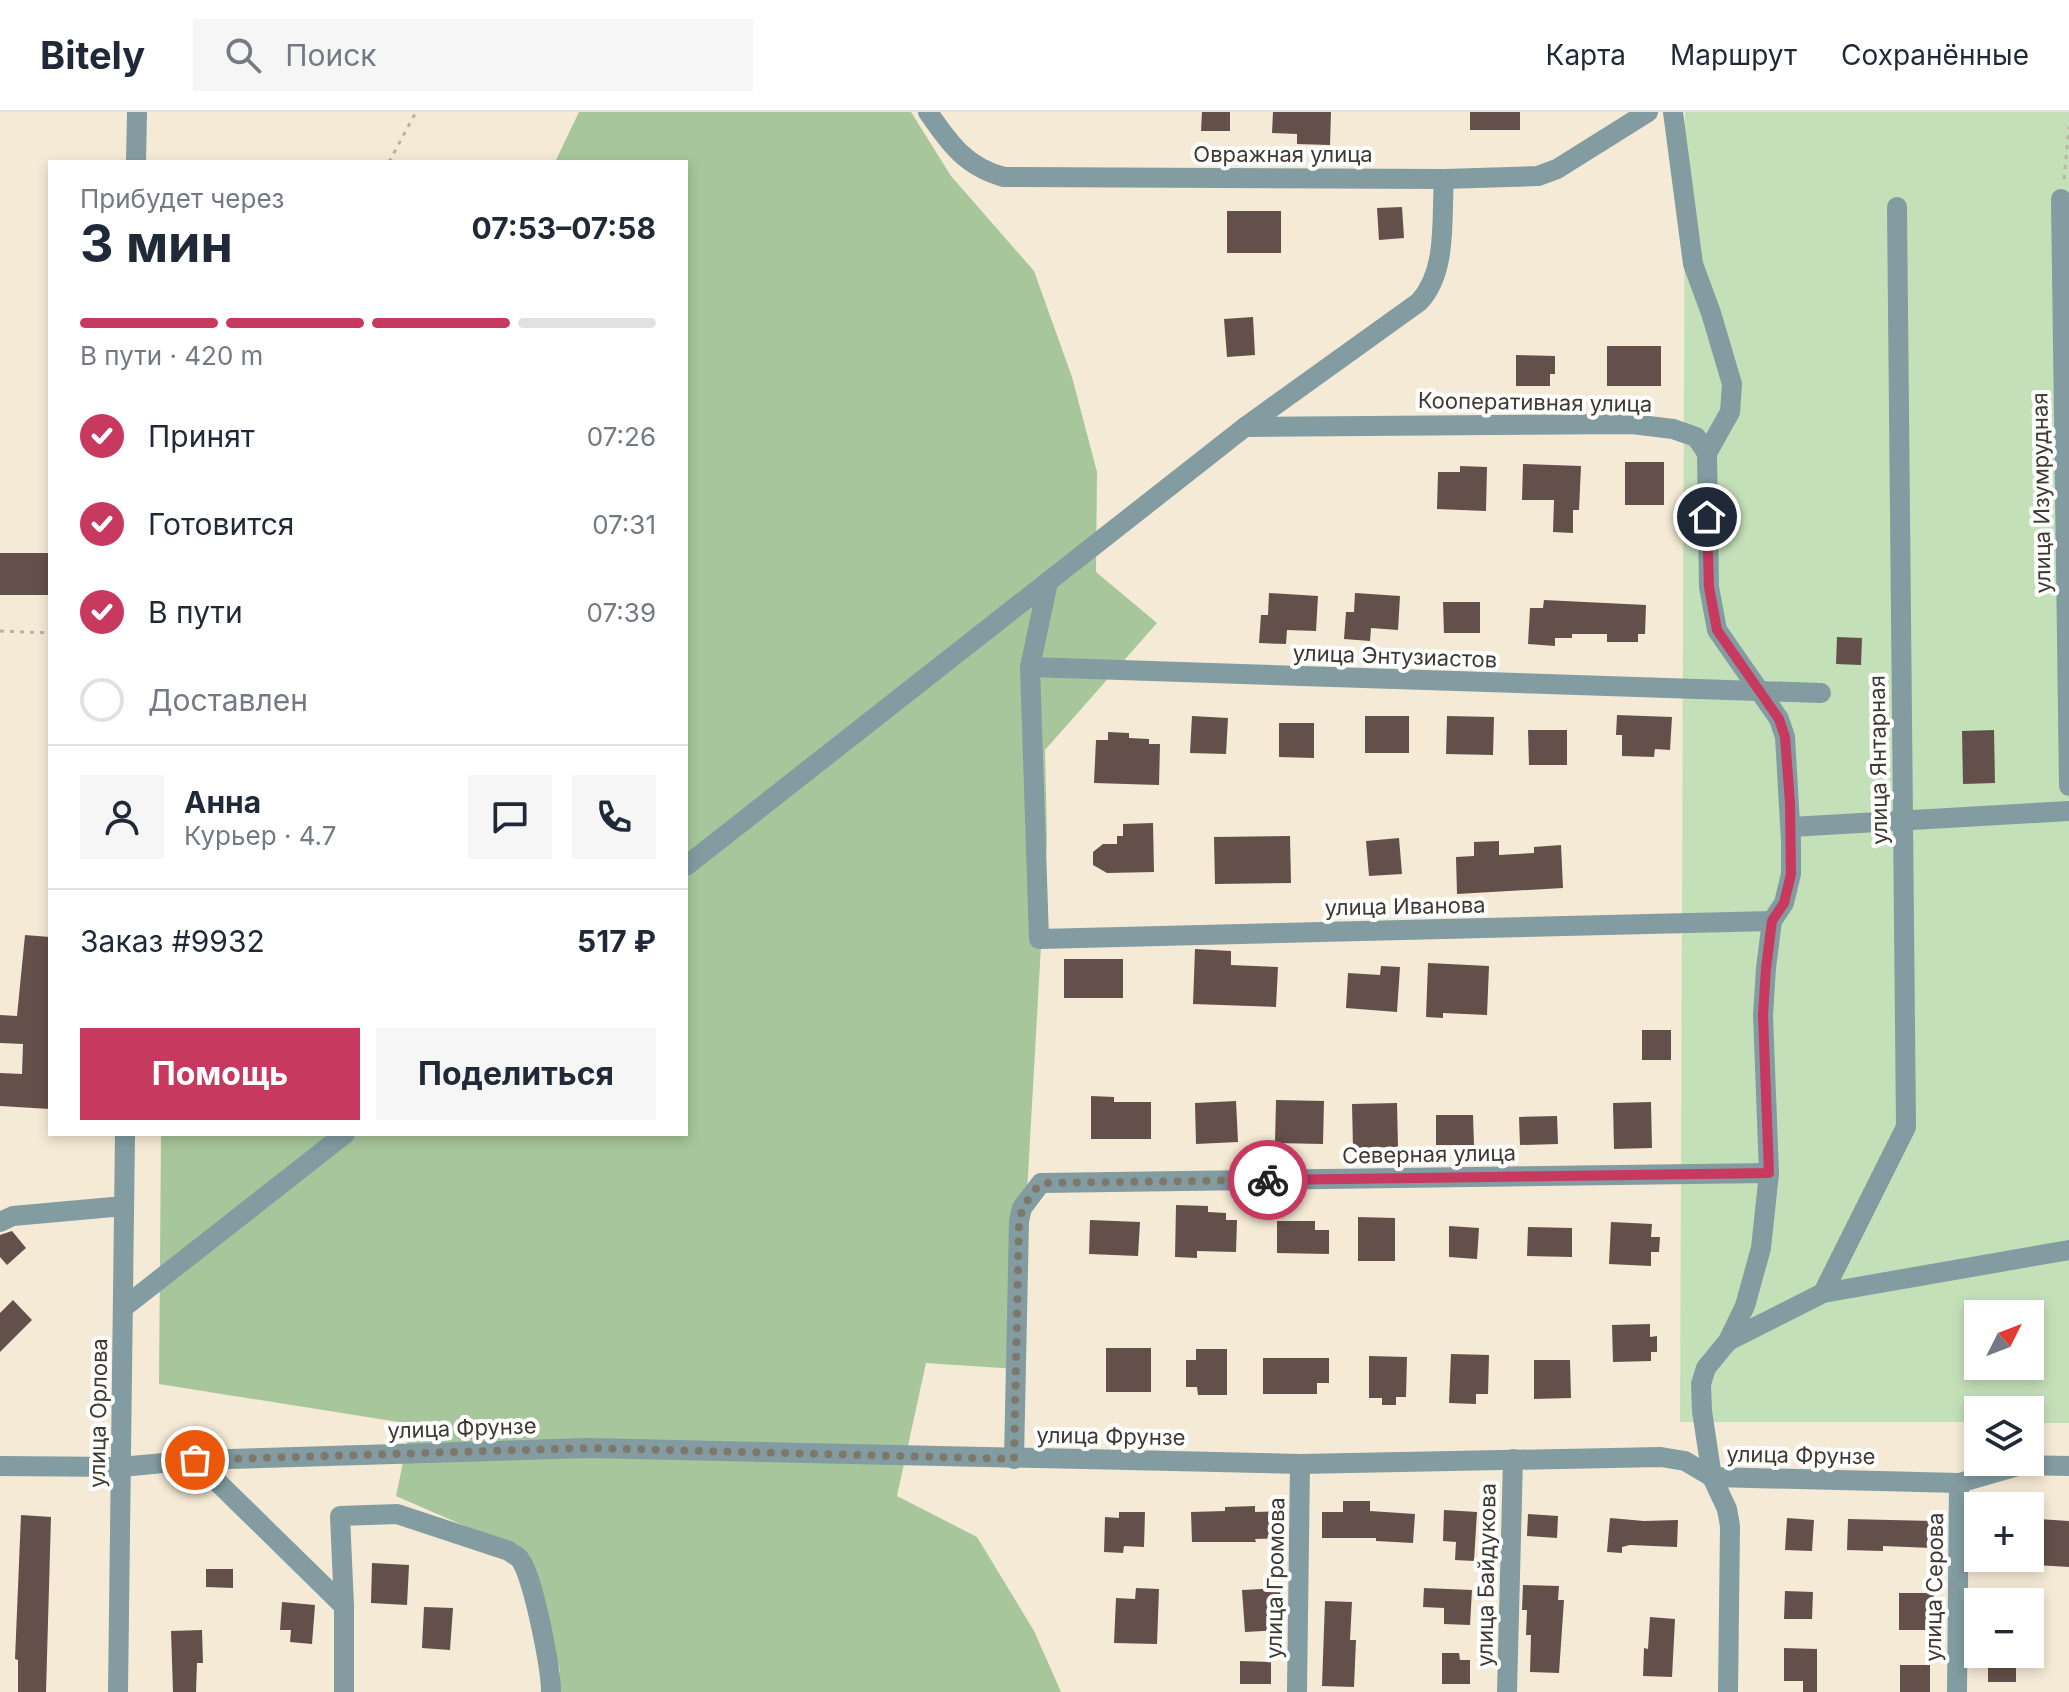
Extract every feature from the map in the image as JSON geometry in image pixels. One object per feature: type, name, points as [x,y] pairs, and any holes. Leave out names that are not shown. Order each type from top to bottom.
[{"type":"street","points":[[136,160],[137,112]]},
{"type":"street","name":"Овражная улица","points":[[928,112],[948,142],[966,159],[985,172],[1004,177],[1444,179],[1538,176],[1557,169],[1648,112]]},
{"type":"street","points":[[1673,112],[1693,264],[1732,384],[1730,412],[1707,453],[1709,587],[1717,630],[1779,719],[1785,737],[1791,827],[1791,874],[1784,903],[1772,921],[1766,968],[1763,1015],[1769,1173],[1766,1212],[1745,1306],[1728,1341],[1706,1368],[1701,1384],[1712,1477],[1727,1509],[1730,1526],[1728,1692]]},
{"type":"street","points":[[688,864],[1245,427],[1419,302],[1431,290],[1438,273],[1444,179]]},
{"type":"street","name":"улица Изумрудная","points":[[2061,199],[2069,786]]},
{"type":"street","name":"улица Янтарная","points":[[1823,1293],[1906,1127],[1897,207]]},
{"type":"street","name":"Кооперативная улица","points":[[1245,427],[1632,424],[1673,429],[1696,437],[1707,453]]},
{"type":"street","points":[[1030,667],[1048,582]]},
{"type":"street","name":"улица Энтузиастов","points":[[1030,667],[1821,693]]},
{"type":"street","name":"улица Иванова","points":[[1030,667],[1039,939],[1772,921]]},
{"type":"street","points":[[1791,827],[2069,811]]},
{"type":"street","name":"улица Орлова","points":[[118,1692],[125,1136]]},
{"type":"street","points":[[123,1308],[342,1136]]},
{"type":"street","name":"Северная улица","points":[[1014,1459],[1019,1221],[1022,1208],[1041,1183],[1769,1173]]},
{"type":"street","points":[[0,1222],[13,1216],[124,1206]]},
{"type":"street","points":[[1728,1341],[1823,1293],[2069,1250]]},
{"type":"street","name":"улица Фрунзе","points":[[0,1466],[121,1467],[195,1460],[588,1448],[1300,1464],[1661,1457],[1685,1461],[1712,1477],[1959,1483],[2022,1465],[2069,1466]]},
{"type":"street","name":"улица Байдукова","points":[[1507,1692],[1513,1459]]},
{"type":"street","points":[[195,1460],[344,1606]]},
{"type":"street","name":"улица Громова","points":[[1297,1692],[1300,1464]]},
{"type":"street","name":"улица Серова","points":[[1957,1692],[1959,1483]]},
{"type":"street","points":[[344,1692],[340,1516],[397,1514],[509,1551],[520,1559],[546,1653],[551,1692]]},
{"type":"path","points":[[390,160],[416,112]]},
{"type":"path","points":[[2061,199],[2069,127]]},
{"type":"path","points":[[0,631],[48,633]]},
{"type":"green space","points":[[579,112],[911,112],[951,176],[1034,271],[1072,377],[1097,472],[1096,572],[1157,623],[1045,750],[1047,840],[1017,1369],[926,1363],[897,1496],[977,1537],[1034,1631],[1061,1692],[559,1692],[560,1670],[529,1554],[396,1496],[411,1424],[159,1384],[161,1136],[688,1136],[688,160],[556,160]]},
{"type":"green space","points":[[1685,112],[2069,112],[2069,1423],[2044,1423],[2044,1396],[1964,1396],[1964,1422],[1680,1422]]},
{"type":"building","points":[[1202,112],[1230,112],[1230,131],[1201,131]]},
{"type":"building","points":[[1273,112],[1331,112],[1330,145],[1297,144],[1297,134],[1272,133]]},
{"type":"building","points":[[1470,112],[1520,112],[1520,130],[1470,130]]},
{"type":"building","points":[[1402,207],[1404,238],[1379,240],[1377,208]]},
{"type":"building","points":[[1227,211],[1281,211],[1281,253],[1227,253]]},
{"type":"building","points":[[1253,317],[1255,355],[1227,357],[1224,319]]},
{"type":"building","points":[[1607,346],[1661,346],[1661,386],[1607,386]]},
{"type":"building","points":[[1516,355],[1555,356],[1555,374],[1550,374],[1550,386],[1516,386]]},
{"type":"building","points":[[1625,462],[1664,462],[1664,505],[1625,505]]},
{"type":"building","points":[[1523,464],[1581,466],[1579,510],[1573,510],[1573,533],[1553,532],[1554,500],[1522,500]]},
{"type":"building","points":[[1460,466],[1487,467],[1486,511],[1437,509],[1438,472],[1460,472]]},
{"type":"building","points":[[0,553],[48,553],[48,595],[0,595]]},
{"type":"building","points":[[1269,593],[1318,596],[1316,631],[1287,630],[1286,644],[1259,643],[1261,615],[1268,615]]},
{"type":"building","points":[[1355,593],[1400,596],[1398,630],[1371,628],[1370,641],[1344,639],[1346,612],[1354,612]]},
{"type":"building","points":[[1544,600],[1646,605],[1645,634],[1638,634],[1638,642],[1607,642],[1607,634],[1572,634],[1572,638],[1555,638],[1555,646],[1528,644],[1530,608],[1543,608]]},
{"type":"building","points":[[1443,602],[1480,602],[1480,633],[1444,633]]},
{"type":"building","points":[[1837,637],[1862,638],[1861,665],[1836,664]]},
{"type":"building","points":[[1617,715],[1672,717],[1670,750],[1655,749],[1654,757],[1622,756],[1622,735],[1616,735]]},
{"type":"building","points":[[1192,716],[1228,718],[1226,754],[1190,753]]},
{"type":"building","points":[[1365,716],[1409,716],[1409,753],[1365,753]]},
{"type":"building","points":[[1447,716],[1494,717],[1493,755],[1446,754]]},
{"type":"building","points":[[1279,723],[1314,723],[1314,758],[1279,757]]},
{"type":"building","points":[[1528,730],[1567,730],[1567,765],[1529,765]]},
{"type":"building","points":[[1994,730],[1995,783],[1963,784],[1962,731]]},
{"type":"building","points":[[1108,732],[1129,733],[1129,738],[1149,739],[1149,744],[1160,744],[1159,785],[1094,783],[1096,740],[1108,740]]},
{"type":"building","points":[[1153,823],[1154,872],[1107,873],[1093,865],[1093,852],[1103,844],[1117,844],[1117,836],[1123,836],[1123,824]]},
{"type":"building","points":[[1290,836],[1291,883],[1215,884],[1214,837]]},
{"type":"building","points":[[1399,838],[1402,874],[1369,876],[1366,841]]},
{"type":"building","points":[[1499,841],[1499,855],[1534,853],[1534,847],[1561,845],[1563,888],[1457,894],[1456,857],[1474,856],[1474,842]]},
{"type":"building","points":[[25,935],[48,937],[48,1109],[0,1106],[0,1073],[22,1074],[23,1044],[0,1043],[0,1015],[17,1016]]},
{"type":"building","points":[[1195,949],[1231,951],[1231,965],[1278,967],[1276,1007],[1193,1004]]},
{"type":"building","points":[[1064,959],[1123,959],[1123,998],[1064,998]]},
{"type":"building","points":[[1428,963],[1489,966],[1487,1015],[1443,1013],[1443,1018],[1426,1017]]},
{"type":"building","points":[[1381,966],[1400,967],[1397,1012],[1346,1008],[1348,973],[1380,975]]},
{"type":"building","points":[[1642,1030],[1671,1030],[1671,1060],[1642,1060]]},
{"type":"building","points":[[1091,1096],[1114,1097],[1114,1102],[1151,1102],[1151,1139],[1091,1139]]},
{"type":"building","points":[[1276,1100],[1324,1101],[1323,1144],[1275,1143]]},
{"type":"building","points":[[1236,1101],[1238,1142],[1196,1144],[1195,1103]]},
{"type":"building","points":[[1651,1102],[1652,1148],[1614,1149],[1613,1103]]},
{"type":"building","points":[[1397,1103],[1398,1147],[1353,1148],[1352,1104]]},
{"type":"building","points":[[1436,1115],[1473,1115],[1474,1145],[1436,1145]]},
{"type":"building","points":[[1557,1116],[1558,1144],[1520,1145],[1519,1117]]},
{"type":"building","points":[[1176,1205],[1208,1206],[1208,1212],[1226,1213],[1226,1220],[1237,1220],[1236,1252],[1197,1251],[1197,1258],[1175,1257]]},
{"type":"building","points":[[1358,1217],[1395,1218],[1395,1261],[1358,1261]]},
{"type":"building","points":[[1090,1220],[1140,1222],[1138,1256],[1089,1254]]},
{"type":"building","points":[[1277,1221],[1315,1221],[1315,1230],[1329,1230],[1329,1254],[1277,1253]]},
{"type":"building","points":[[1611,1222],[1652,1224],[1651,1237],[1660,1237],[1659,1252],[1651,1252],[1651,1266],[1609,1264]]},
{"type":"building","points":[[1449,1226],[1479,1228],[1477,1259],[1449,1257]]},
{"type":"building","points":[[1528,1227],[1572,1228],[1572,1257],[1527,1256]]},
{"type":"building","points":[[12,1231],[26,1248],[7,1265],[0,1257],[0,1235]]},
{"type":"building","points":[[13,1300],[32,1320],[0,1352],[0,1313]]},
{"type":"building","points":[[1650,1324],[1650,1337],[1657,1336],[1657,1352],[1651,1352],[1651,1361],[1613,1362],[1612,1325]]},
{"type":"building","points":[[1106,1348],[1151,1348],[1151,1392],[1106,1392]]},
{"type":"building","points":[[1196,1349],[1227,1349],[1227,1395],[1198,1395],[1197,1387],[1186,1387],[1186,1360],[1196,1360]]},
{"type":"building","points":[[1451,1354],[1489,1355],[1488,1394],[1476,1394],[1476,1404],[1449,1403]]},
{"type":"building","points":[[1369,1356],[1407,1357],[1406,1397],[1396,1397],[1396,1405],[1382,1405],[1382,1398],[1369,1398]]},
{"type":"building","points":[[1263,1358],[1329,1358],[1329,1383],[1317,1383],[1317,1394],[1263,1394]]},
{"type":"building","points":[[1534,1360],[1570,1360],[1571,1398],[1534,1399]]},
{"type":"building","points":[[1343,1501],[1370,1501],[1370,1511],[1415,1514],[1413,1543],[1376,1541],[1376,1538],[1322,1538],[1322,1512],[1343,1512]]},
{"type":"building","points":[[1255,1506],[1255,1512],[1286,1511],[1286,1538],[1255,1539],[1256,1542],[1192,1542],[1191,1512]]},
{"type":"building","points":[[1444,1510],[1477,1512],[1474,1561],[1455,1560],[1456,1542],[1443,1541]]},
{"type":"building","points":[[1119,1512],[1145,1512],[1144,1547],[1124,1546],[1123,1553],[1104,1552],[1105,1517],[1119,1518]]},
{"type":"building","points":[[1528,1514],[1558,1516],[1557,1538],[1527,1536]]},
{"type":"building","points":[[21,1515],[51,1517],[46,1692],[18,1692],[18,1660],[15,1659]]},
{"type":"building","points":[[1610,1518],[1678,1520],[1677,1547],[1630,1545],[1622,1547],[1622,1553],[1607,1552]]},
{"type":"building","points":[[1787,1518],[1814,1520],[1812,1551],[1785,1550]]},
{"type":"building","points":[[1848,1519],[1933,1521],[1932,1548],[1883,1546],[1883,1551],[1847,1550]]},
{"type":"building","points":[[2044,1519],[2069,1521],[2069,1567],[2044,1565]]},
{"type":"building","points":[[372,1563],[409,1565],[407,1605],[371,1603]]},
{"type":"building","points":[[206,1569],[233,1569],[233,1588],[206,1587]]},
{"type":"building","points":[[1523,1585],[1559,1586],[1558,1600],[1564,1600],[1559,1673],[1530,1672],[1531,1635],[1526,1635],[1527,1610],[1522,1610]]},
{"type":"building","points":[[1136,1588],[1159,1589],[1157,1644],[1114,1643],[1116,1598],[1135,1599]]},
{"type":"building","points":[[1280,1588],[1282,1630],[1245,1632],[1242,1590]]},
{"type":"building","points":[[1424,1588],[1472,1590],[1470,1625],[1444,1624],[1444,1608],[1423,1607]]},
{"type":"building","points":[[1785,1591],[1813,1592],[1812,1619],[1784,1619]]},
{"type":"building","points":[[1899,1593],[1934,1593],[1934,1630],[1899,1630]]},
{"type":"building","points":[[1325,1601],[1352,1602],[1350,1640],[1356,1640],[1354,1687],[1322,1686]]},
{"type":"building","points":[[282,1602],[315,1605],[312,1644],[290,1642],[291,1630],[280,1630]]},
{"type":"building","points":[[424,1607],[453,1608],[450,1650],[422,1648]]},
{"type":"building","points":[[1650,1617],[1675,1619],[1672,1677],[1643,1676]]},
{"type":"building","points":[[202,1630],[203,1663],[197,1663],[196,1692],[173,1692],[171,1631]]},
{"type":"building","points":[[1784,1648],[1817,1649],[1817,1692],[1803,1692],[1803,1681],[1784,1681]]},
{"type":"building","points":[[1442,1653],[1459,1653],[1460,1660],[1470,1660],[1470,1684],[1442,1684]]},
{"type":"building","points":[[1240,1661],[1271,1662],[1271,1684],[1240,1684]]},
{"type":"building","points":[[1900,1665],[1930,1665],[1930,1692],[1900,1692]]},
{"type":"building","points":[[1988,1668],[2016,1668],[2016,1682],[1988,1682]]},
{"type":"way so far","points":[[195,1460],[588,1448],[1014,1459],[1019,1221],[1022,1208],[1041,1183],[1268,1180]]},
{"type":"route","points":[[1268,1180],[1769,1173],[1763,1015],[1772,921],[1784,903],[1791,874],[1785,737],[1779,719],[1717,630],[1709,587],[1707,517]]}]
